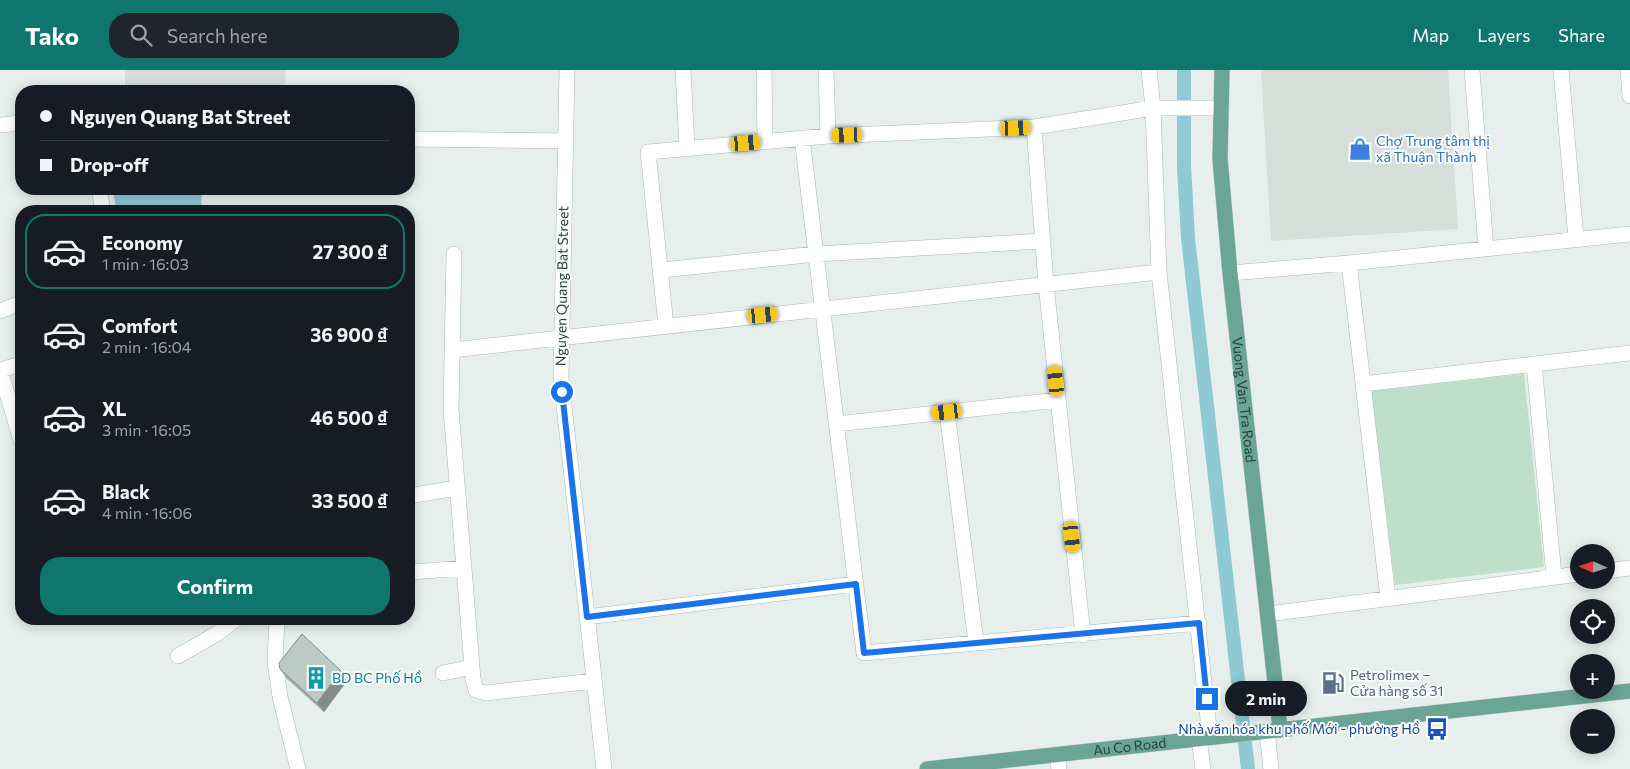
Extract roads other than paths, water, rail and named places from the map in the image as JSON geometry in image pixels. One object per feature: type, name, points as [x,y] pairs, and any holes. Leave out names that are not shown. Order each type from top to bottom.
[{"type":"main road","name":"Vuong Van Tra Road","points":[[1222,70],[1220,158],[1230,273],[1268,614],[1274,729]]},
{"type":"main road","name":"Au Co Road","points":[[927,769],[1058,762],[1210,737],[1630,690]]},
{"type":"street","name":"Nguyen Quang Bat Street","points":[[567,70],[560,378],[604,769]]},
{"type":"street","points":[[683,70],[687,148]]},
{"type":"street","points":[[764,70],[765,141]]},
{"type":"street","points":[[826,70],[828,136]]},
{"type":"street","points":[[1149,70],[1153,108],[1159,272],[1210,737],[1203,769]]},
{"type":"street","points":[[1472,70],[1486,249]]},
{"type":"street","points":[[1561,70],[1576,238]]},
{"type":"street","points":[[1628,70],[1630,96]]},
{"type":"street","points":[[666,326],[662,270],[648,152],[828,136],[1034,127],[1153,108],[1221,108]]},
{"type":"street","points":[[0,125],[15,123]]},
{"type":"street","points":[[1034,127],[1046,284],[1083,634]]},
{"type":"street","points":[[802,138],[864,653],[1199,623]]},
{"type":"street","points":[[415,139],[564,141]]},
{"type":"street","points":[[1230,273],[1349,263],[1576,238],[1630,234]]},
{"type":"street","points":[[662,270],[816,254],[1042,241]]},
{"type":"street","points":[[454,254],[451,409],[472,667],[476,690],[485,693],[594,681]]},
{"type":"street","points":[[1349,263],[1388,598]]},
{"type":"street","points":[[452,350],[1159,272]]},
{"type":"street","points":[[0,311],[15,305]]},
{"type":"street","points":[[1363,384],[1630,353]]},
{"type":"street","points":[[1534,364],[1554,576]]},
{"type":"street","points":[[15,366],[0,370],[15,420]]},
{"type":"street","points":[[836,424],[1058,400]]},
{"type":"street","points":[[947,412],[976,643]]},
{"type":"street","points":[[415,495],[457,488]]},
{"type":"street","points":[[415,572],[464,568]]},
{"type":"street","points":[[1615,570],[1630,568]]},
{"type":"street","points":[[1268,614],[1570,575]]},
{"type":"street","points":[[587,617],[856,584]]},
{"type":"street","points":[[178,656],[228,625]]},
{"type":"street","points":[[277,625],[275,661],[280,697],[298,769]]},
{"type":"street","points":[[443,673],[472,667]]},
{"type":"street","points":[[1272,769],[1274,729]]},
{"type":"water","points":[[114,195],[202,195],[201,205],[115,205]]},
{"type":"waterway","points":[[1184,70],[1184,166],[1188,238],[1248,769]]},
{"type":"place","name":"Chợ Trung tâm thị xã Thuận Thành","points":[[1360,149]]},
{"type":"place","name":"BD BC Phố Hồ","points":[[316,678]]},
{"type":"place","name":"Petrolimex – Cửa hàng số 31","points":[[1333,683]]},
{"type":"place","name":"Nhà văn hóa khu phố Mới - phường Hồ","points":[[1437,729]]}]
